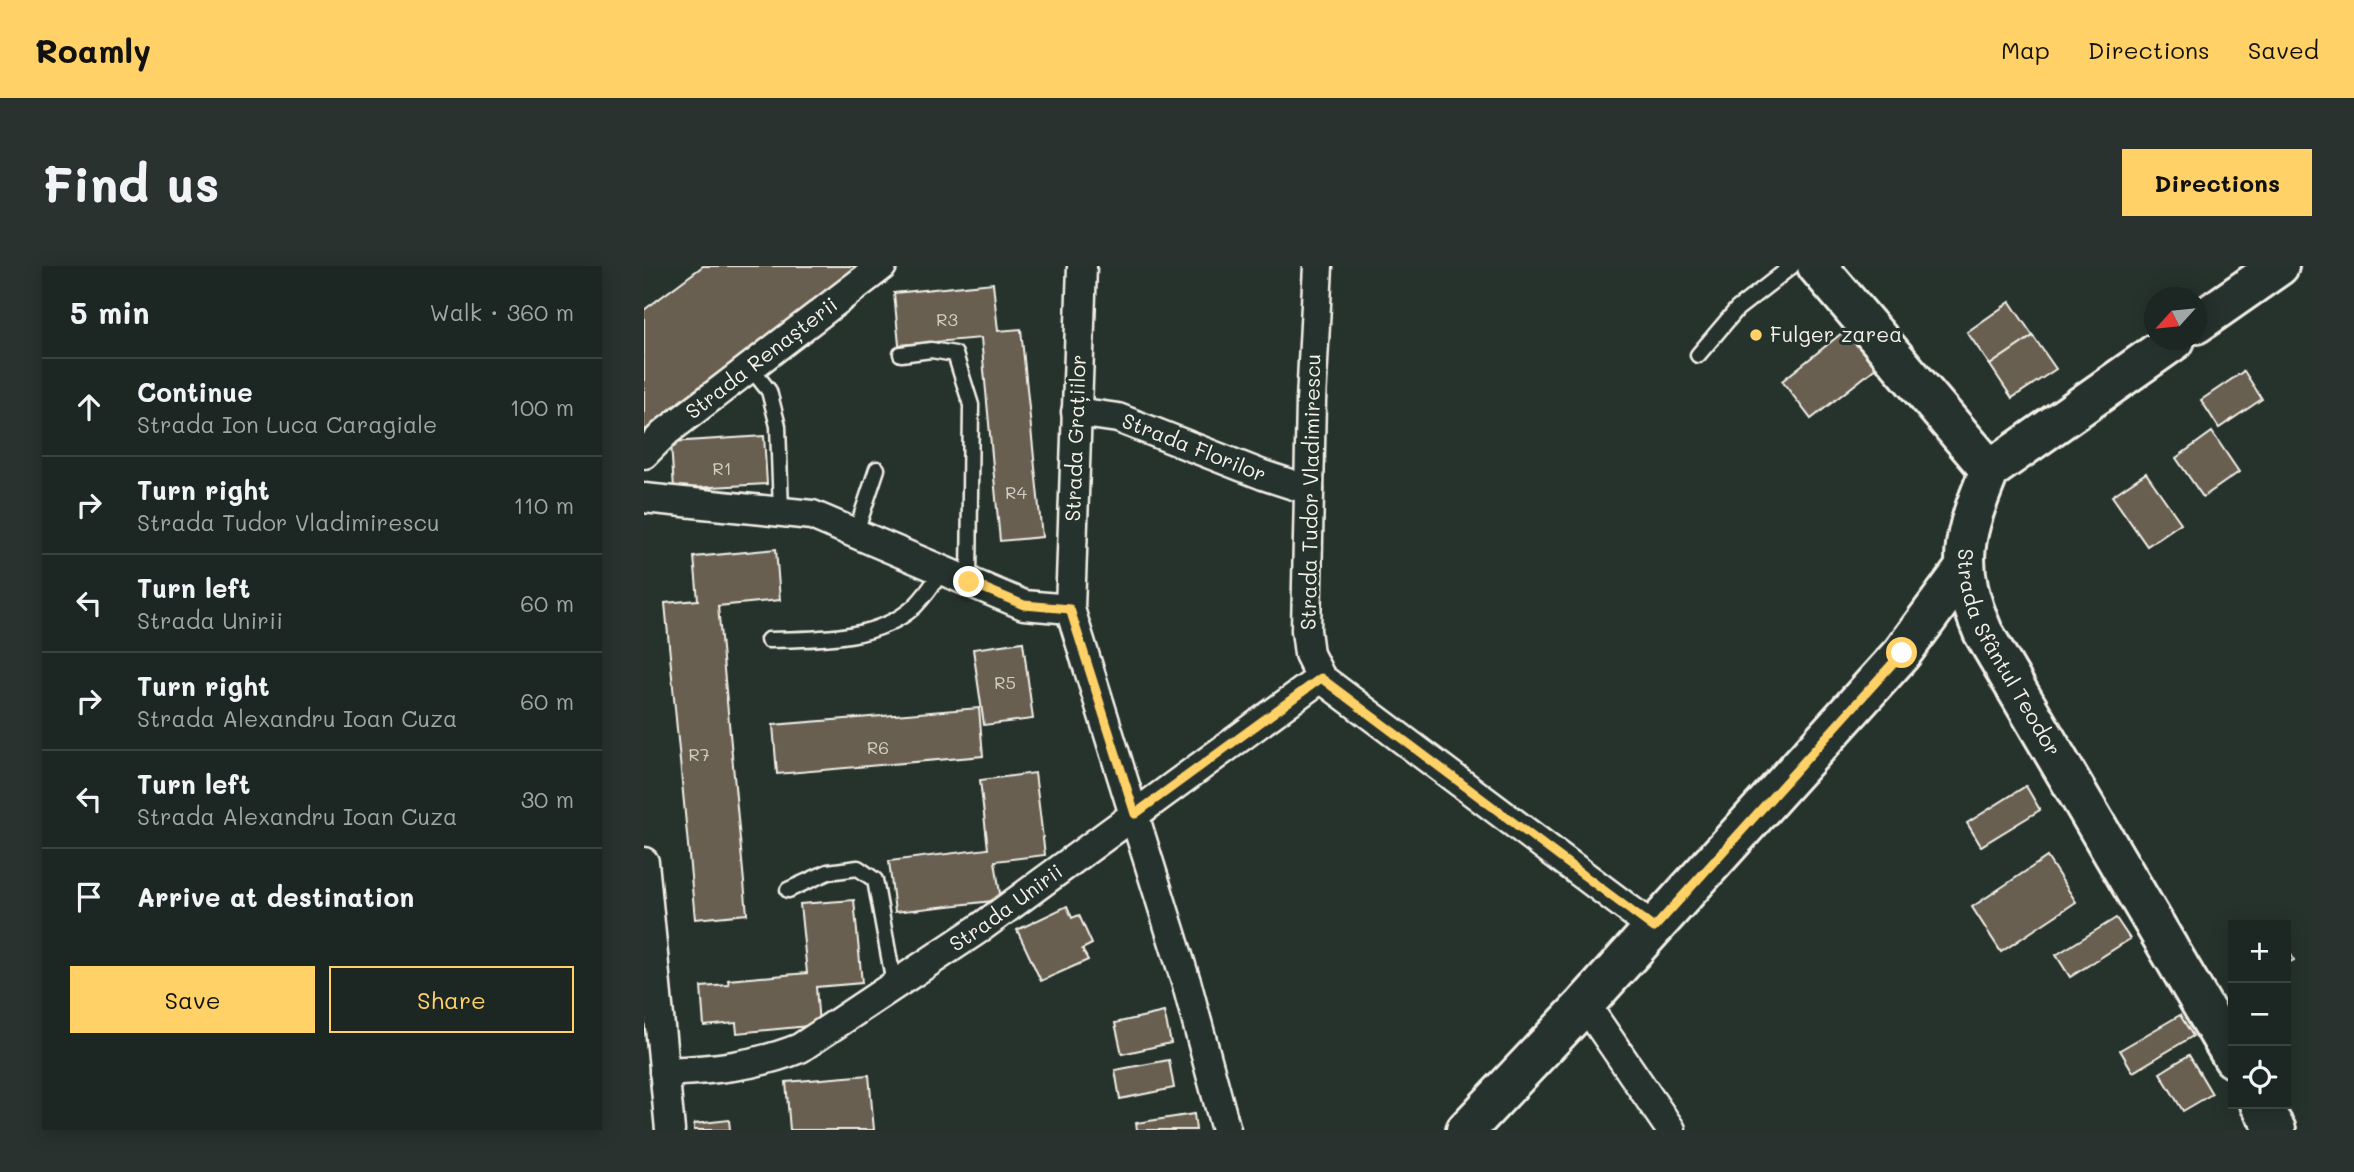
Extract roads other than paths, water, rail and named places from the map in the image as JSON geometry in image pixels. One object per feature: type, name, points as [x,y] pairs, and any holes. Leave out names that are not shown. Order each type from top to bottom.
[{"type":"main road","points":[[1817,266],[1990,470],[2161,350]]},
{"type":"main road","points":[[2207,316],[2279,266]]},
{"type":"main road","name":"Strada Sfântul Teodor","points":[[1990,470],[1973,511],[1966,540],[1964,569],[1970,602],[1983,632],[2228,1049]]},
{"type":"main road","points":[[1466,1130],[1585,1004],[1902,653],[1964,569]]},
{"type":"main road","points":[[2263,1109],[2276,1130]]},
{"type":"street","name":"Strada Renașterii","points":[[644,454],[666,432],[882,266]]},
{"type":"street","name":"Strada Grațiilor","points":[[1082,266],[1070,609],[1187,985],[1226,1130]]},
{"type":"street","name":"Strada Tudor Vladimirescu","points":[[1318,266],[1306,629],[1309,654],[1321,678]]},
{"type":"street","name":"Strada Florilor","points":[[1076,412],[1118,418],[1309,491]]},
{"type":"street","points":[[644,498],[812,515],[1024,605],[1070,609]]},
{"type":"street","points":[[1321,678],[1654,928]]},
{"type":"street","name":"Strada Unirii","points":[[664,1072],[729,1068],[775,1059],[800,1048],[980,928],[1321,678]]},
{"type":"street","points":[[644,862],[670,1130]]},
{"type":"street","points":[[1585,1004],[1671,1130]]},
{"type":"lane","points":[[1698,355],[1737,309],[1792,266]]},
{"type":"lane","points":[[901,354],[931,350],[955,354],[971,405],[969,582]]},
{"type":"lane","points":[[750,367],[769,391],[778,426],[781,511]]},
{"type":"lane","points":[[856,532],[877,469]]},
{"type":"lane","points":[[768,640],[816,639],[863,632],[897,619],[915,606],[942,571]]},
{"type":"lane","points":[[788,890],[828,873],[858,868],[875,880],[894,984]]},
{"type":"place","name":"Fulger zarea","points":[[1756,335]]}]
